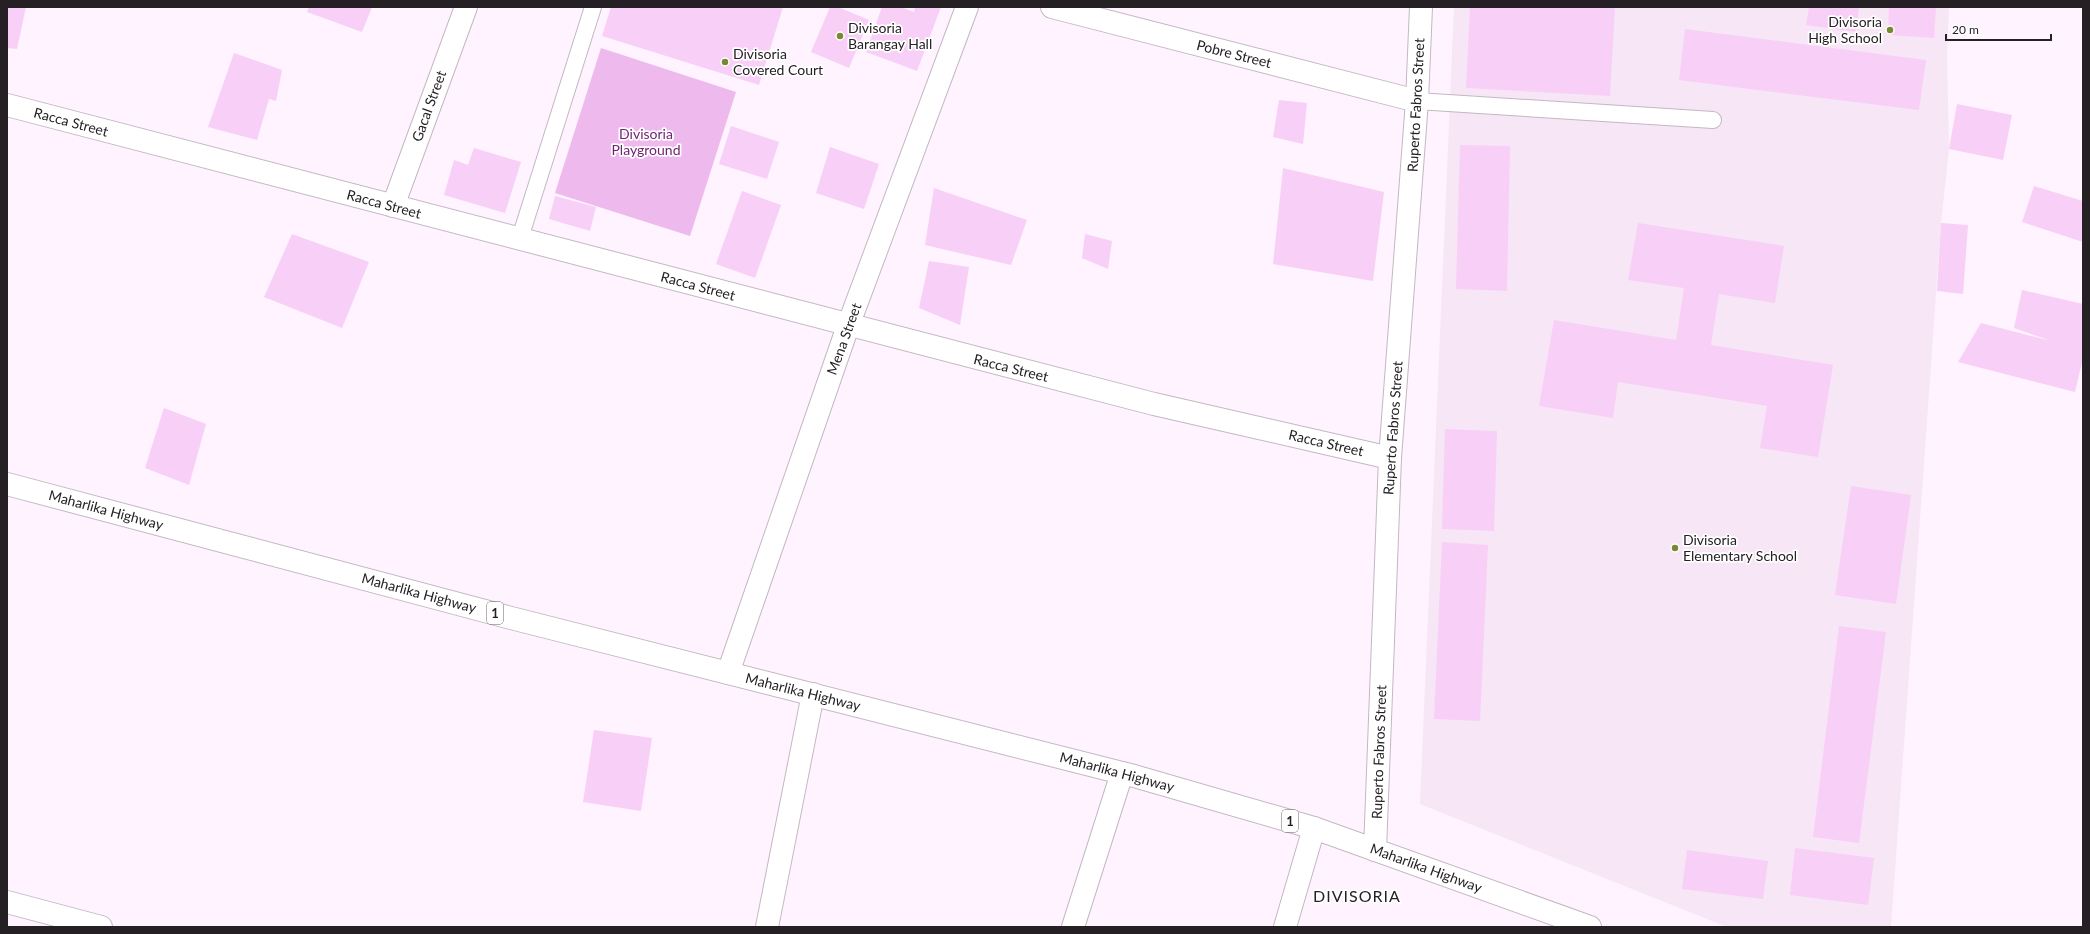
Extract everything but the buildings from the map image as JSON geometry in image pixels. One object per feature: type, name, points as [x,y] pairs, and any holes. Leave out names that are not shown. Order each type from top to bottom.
[{"type":"main road","name":"Gacal Street","points":[[393,206],[466,7]]},
{"type":"main road","name":"Mena Street","points":[[728,673],[848,326],[967,7]]},
{"type":"main road","name":"Pobre Street","points":[[1052,7],[1417,101]]},
{"type":"main road","name":"Ruperto Fabros Street","points":[[1375,850],[1390,458],[1417,101],[1421,7]]},
{"type":"main road","name":"Racca Street","points":[[7,105],[520,238],[848,326],[1154,404],[1390,458]]},
{"type":"main road","name":"Maharlika Highway","points":[[7,484],[510,618],[1122,773],[1314,828],[1590,927]]},
{"type":"main road","points":[[767,927],[813,694]]},
{"type":"main road","points":[[1073,927],[1122,773]]},
{"type":"main road","points":[[1285,927],[1314,828]]},
{"type":"main road","points":[[7,902],[101,927]]},
{"type":"lane","points":[[520,238],[593,7]]},
{"type":"lane","points":[[1417,101],[1712,120]]},
{"type":"shaded area","name":"Divisoria Elementary School","points":[[1454,7],[1949,7],[1947,54],[1949,149],[1941,223],[1891,927],[1727,927],[1420,804]]},
{"type":"green space","name":"Divisoria Playground","points":[[601,48],[736,92],[690,236],[555,193]]},
{"type":"place","name":"Divisoria High School","points":[[1890,30]]},
{"type":"place","name":"Divisoria Barangay Hall","points":[[840,36]]},
{"type":"place","name":"Divisoria Covered Court","points":[[725,62]]},
{"type":"place","name":"Divisoria Elementary School","points":[[1675,548]]},
{"type":"district","name":"DIVISORIA","points":[[1357,896]]}]
